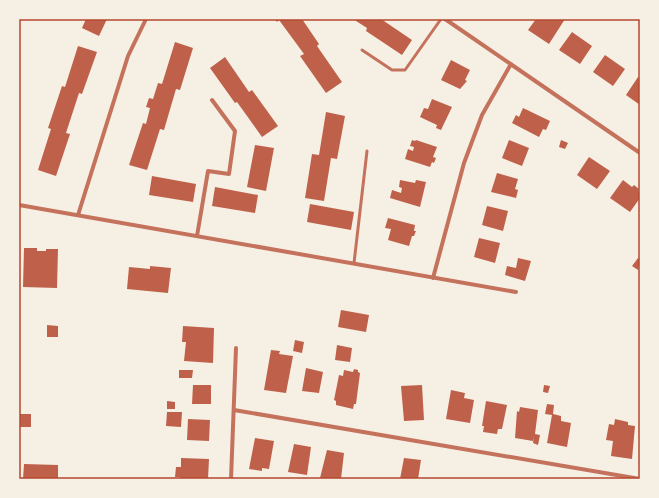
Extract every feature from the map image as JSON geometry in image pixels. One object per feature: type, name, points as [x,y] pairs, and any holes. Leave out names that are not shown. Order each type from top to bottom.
[{"type":"street","points":[[78,215],[128,56],[146,19]]},
{"type":"street","points":[[445,19],[640,153]]},
{"type":"street","points":[[433,278],[467,156],[482,115],[511,64]]},
{"type":"street","points":[[196,236],[208,171],[229,174],[235,131],[212,100]]},
{"type":"street","points":[[19,204],[516,292]]},
{"type":"street","points":[[231,479],[236,348]]},
{"type":"street","points":[[234,410],[640,479]]},
{"type":"lane","points":[[362,50],[392,70],[405,70],[441,19]]},
{"type":"lane","points":[[354,264],[367,151]]},
{"type":"building","points":[[86,19],[107,19],[99,36],[82,28]]},
{"type":"building","points":[[275,19],[302,19],[319,44],[317,46],[342,82],[326,93],[300,56],[304,54],[279,20],[277,22]]},
{"type":"building","points":[[353,19],[381,19],[412,40],[402,55],[366,31],[367,28]]},
{"type":"building","points":[[536,19],[565,19],[549,44],[528,30]]},
{"type":"building","points":[[572,32],[592,46],[580,64],[559,50]]},
{"type":"building","points":[[175,42],[193,48],[180,90],[176,89],[164,130],[160,129],[147,170],[129,165],[143,123],[146,124],[150,108],[146,107],[149,98],[153,99],[158,83],[162,84]]},
{"type":"building","points":[[78,46],[97,52],[82,94],[79,93],[66,133],[70,134],[56,176],[38,170],[51,129],[48,128],[62,86],[65,87]]},
{"type":"building","points":[[605,55],[625,69],[613,86],[593,72]]},
{"type":"building","points":[[225,57],[249,92],[252,90],[278,126],[262,137],[210,68]]},
{"type":"building","points":[[451,60],[470,70],[465,80],[467,81],[460,89],[441,80]]},
{"type":"building","points":[[638,77],[640,79],[640,105],[626,95]]},
{"type":"building","points":[[432,99],[452,107],[441,130],[436,128],[437,125],[420,117],[424,108],[428,109]]},
{"type":"building","points":[[523,108],[550,121],[546,130],[543,129],[539,137],[512,123],[516,115],[519,117]]},
{"type":"building","points":[[326,112],[345,116],[337,159],[331,158],[324,201],[305,198],[312,154],[319,155]]},
{"type":"building","points":[[412,140],[437,147],[433,157],[436,158],[430,167],[405,159],[408,149],[413,151],[414,147],[410,146]]},
{"type":"building","points":[[509,140],[529,148],[522,166],[502,158]]},
{"type":"building","points":[[561,140],[568,143],[565,149],[559,147]]},
{"type":"building","points":[[255,145],[274,148],[266,191],[247,187]]},
{"type":"building","points":[[589,157],[610,171],[597,189],[577,175]]},
{"type":"building","points":[[497,173],[518,179],[515,189],[518,190],[516,198],[491,192]]},
{"type":"building","points":[[152,176],[196,184],[193,202],[149,195]]},
{"type":"building","points":[[400,180],[415,183],[416,180],[426,182],[420,207],[390,198],[392,190],[401,193],[402,188],[399,187]]},
{"type":"building","points":[[623,180],[632,187],[634,185],[640,192],[640,198],[630,212],[610,198]]},
{"type":"building","points":[[215,187],[258,195],[255,213],[212,206]]},
{"type":"building","points":[[310,204],[354,212],[351,230],[307,222]]},
{"type":"building","points":[[487,206],[508,211],[503,231],[482,225]]},
{"type":"building","points":[[388,218],[415,225],[414,231],[416,231],[414,236],[412,236],[409,246],[388,240],[391,229],[385,228]]},
{"type":"building","points":[[479,238],[500,243],[495,263],[474,257]]},
{"type":"building","points":[[24,248],[37,248],[37,251],[58,249],[57,288],[23,287]]},
{"type":"building","points":[[518,258],[531,261],[525,281],[505,275],[507,266],[516,268]]},
{"type":"building","points":[[638,258],[640,260],[638,270],[632,266]]},
{"type":"building","points":[[150,266],[171,268],[168,293],[127,289],[129,267],[150,269]]},
{"type":"building","points":[[341,310],[369,315],[366,332],[338,327]]},
{"type":"building","points":[[47,325],[58,326],[58,337],[47,337]]},
{"type":"building","points":[[183,326],[214,328],[213,363],[184,361],[186,342],[182,342]]},
{"type":"building","points":[[295,340],[304,342],[302,353],[293,351]]},
{"type":"building","points":[[337,345],[352,348],[350,362],[335,360]]},
{"type":"building","points":[[271,350],[280,351],[279,354],[293,356],[286,393],[264,390]]},
{"type":"building","points":[[306,368],[323,372],[319,393],[302,391]]},
{"type":"building","points":[[354,369],[358,370],[360,373],[356,404],[354,404],[353,409],[336,405],[336,401],[334,400],[339,375],[343,376],[344,370],[353,372]]},
{"type":"building","points":[[179,370],[193,370],[192,378],[179,378]]},
{"type":"building","points":[[193,385],[211,385],[211,404],[192,404]]},
{"type":"building","points":[[422,385],[424,420],[404,421],[401,386]]},
{"type":"building","points":[[544,385],[550,386],[548,393],[543,392]]},
{"type":"building","points":[[451,390],[465,393],[464,398],[474,400],[470,423],[446,419]]},
{"type":"building","points":[[167,401],[175,402],[175,409],[167,409]]},
{"type":"building","points":[[486,401],[507,405],[502,429],[498,429],[497,434],[483,432],[484,426],[482,426]]},
{"type":"building","points":[[547,404],[554,405],[553,414],[561,416],[561,421],[571,423],[567,447],[547,443],[552,415],[545,414]]},
{"type":"building","points":[[520,407],[538,410],[535,434],[540,435],[538,445],[533,443],[534,436],[533,441],[515,438],[517,411],[519,412]]},
{"type":"building","points":[[167,412],[182,412],[181,427],[166,426]]},
{"type":"building","points":[[19,414],[31,414],[31,427],[19,427]]},
{"type":"building","points":[[188,419],[210,420],[209,441],[187,440]]},
{"type":"building","points":[[615,419],[628,422],[628,425],[635,426],[632,459],[611,456],[613,441],[606,440],[609,424],[614,425]]},
{"type":"building","points":[[255,438],[274,441],[269,469],[262,468],[262,471],[249,469]]},
{"type":"building","points":[[294,444],[311,447],[307,475],[288,472]]},
{"type":"building","points":[[327,450],[344,453],[341,479],[320,478]]},
{"type":"building","points":[[181,458],[209,459],[208,479],[180,479],[180,477],[175,477],[176,467],[181,467]]},
{"type":"building","points":[[404,458],[421,460],[418,479],[400,479]]},
{"type":"building","points":[[24,464],[58,465],[58,479],[23,479]]}]
